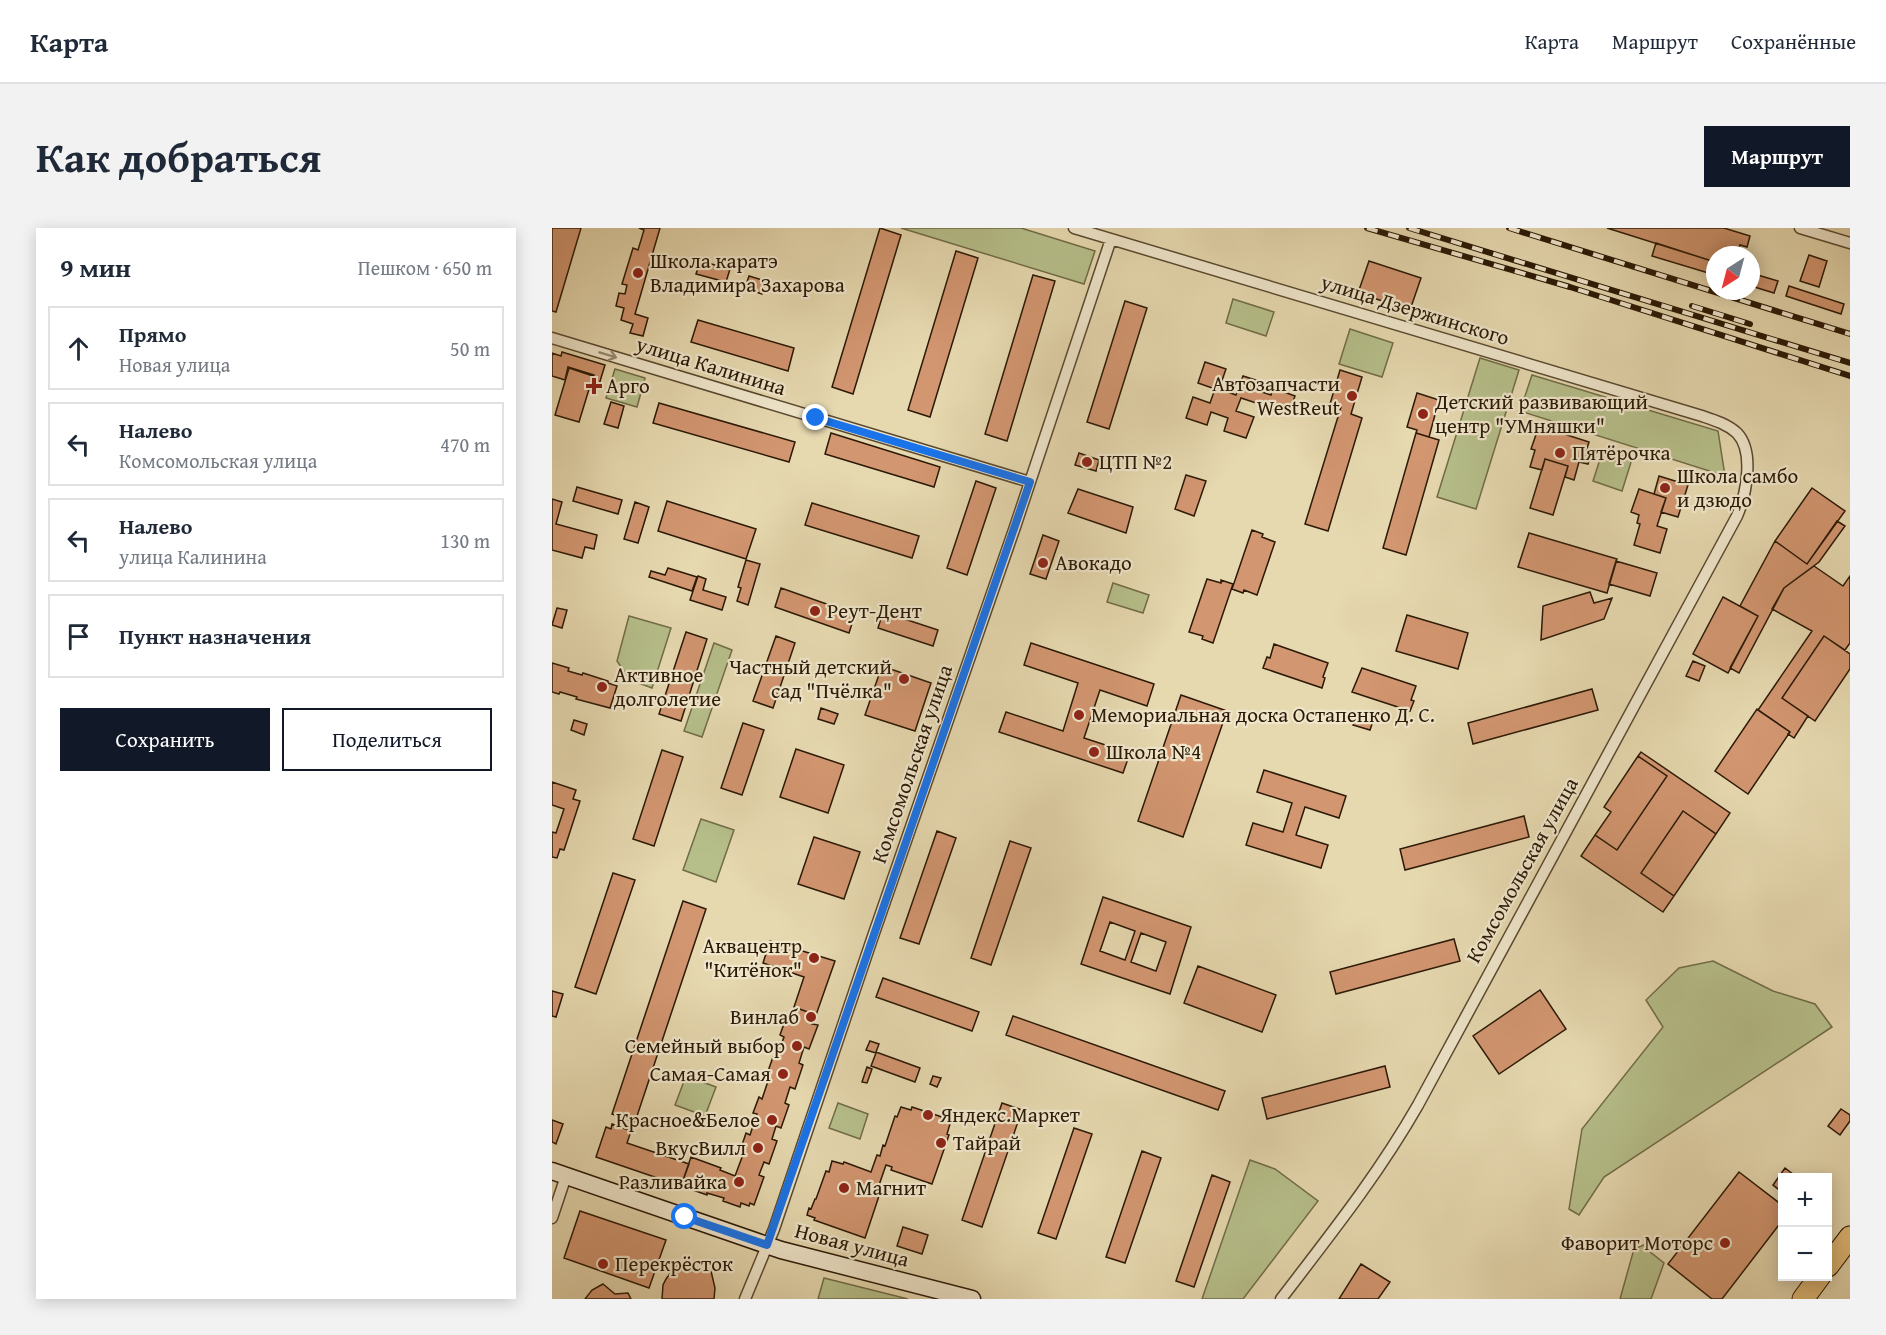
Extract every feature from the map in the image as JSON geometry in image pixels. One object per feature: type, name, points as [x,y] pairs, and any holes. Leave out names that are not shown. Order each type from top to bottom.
[{"type":"highway","points":[[1832,1260],[1850,1237]]},
{"type":"highway","points":[[1803,1299],[1816,1281]]},
{"type":"street","name":"улица Дзержинского","points":[[1074,228],[1702,416],[1728,426],[1740,438]]},
{"type":"street","points":[[1800,228],[1850,243]]},
{"type":"street","name":"Комсомольская улица","points":[[745,1299],[767,1245],[1030,482],[1111,239]]},
{"type":"street","name":"улица Калинина","points":[[552,338],[1030,482]]},
{"type":"street","name":"Комсомольская улица","points":[[1281,1299],[1358,1198],[1402,1133],[1737,516],[1743,503],[1747,476],[1747,461],[1740,438]]},
{"type":"street","points":[[552,1218],[559,1174]]},
{"type":"street","name":"Новая улица","points":[[559,1174],[767,1245],[972,1299]]},
{"type":"green space","points":[[901,228],[1021,228],[1095,251],[1084,284]]},
{"type":"green space","points":[[1233,299],[1274,312],[1266,336],[1226,323]]},
{"type":"green space","points":[[1350,329],[1393,343],[1382,377],[1339,364]]},
{"type":"green space","points":[[1480,358],[1519,370],[1476,509],[1437,497]]},
{"type":"green space","points":[[615,369],[645,378],[637,407],[606,398]]},
{"type":"green space","points":[[1532,375],[1718,431],[1725,476],[1520,411]]},
{"type":"green space","points":[[1603,450],[1632,459],[1622,491],[1593,481]]},
{"type":"green space","points":[[1113,583],[1149,595],[1143,613],[1107,602]]},
{"type":"green space","points":[[629,616],[671,628],[652,688],[630,680],[617,661]]},
{"type":"green space","points":[[714,643],[732,650],[702,737],[684,731]]},
{"type":"green space","points":[[701,819],[734,830],[716,882],[683,870]]},
{"type":"green space","points":[[1713,961],[1773,991],[1815,1004],[1832,1027],[1604,1177],[1579,1215],[1569,1209],[1582,1129],[1663,1027],[1646,1000],[1679,968]]},
{"type":"green space","points":[[686,1076],[716,1087],[705,1116],[675,1105]]},
{"type":"green space","points":[[838,1103],[868,1114],[860,1139],[829,1128]]},
{"type":"green space","points":[[1250,1160],[1275,1169],[1318,1201],[1243,1299],[1202,1299]]},
{"type":"green space","points":[[1646,1244],[1649,1251],[1664,1263],[1651,1299],[1620,1299],[1634,1249]]},
{"type":"green space","points":[[824,1278],[908,1299],[818,1299]]},
{"type":"building","points":[[552,228],[581,228],[556,312],[552,311]]},
{"type":"building","points":[[639,228],[660,228],[635,314],[648,318],[643,336],[630,333],[633,324],[621,320],[624,308],[616,306],[619,293],[625,294],[627,285],[622,284],[633,248],[638,250],[644,230]]},
{"type":"building","points":[[880,228],[901,235],[853,394],[832,387]]},
{"type":"building","points":[[1607,228],[1724,228],[1750,236],[1747,246],[1706,246],[1706,259]]},
{"type":"building","points":[[1656,243],[1706,259],[1706,272],[1652,256]]},
{"type":"building","points":[[956,251],[978,258],[930,417],[908,410]]},
{"type":"building","points":[[1809,255],[1827,261],[1819,287],[1800,281]]},
{"type":"building","points":[[700,261],[730,269],[726,282],[696,274]]},
{"type":"building","points":[[1369,261],[1421,278],[1410,310],[1358,293]]},
{"type":"building","points":[[1033,275],[1055,281],[1007,441],[985,434]]},
{"type":"building","points":[[749,276],[766,281],[762,294],[745,288]]},
{"type":"building","points":[[1760,276],[1778,281],[1774,293],[1760,289]]},
{"type":"building","points":[[1789,286],[1844,304],[1841,314],[1786,296]]},
{"type":"building","points":[[1125,301],[1147,308],[1109,429],[1087,422]]},
{"type":"building","points":[[698,320],[794,348],[788,371],[691,342]]},
{"type":"building","points":[[562,352],[605,365],[597,391],[590,389],[594,375],[568,367],[565,380],[552,376],[552,353],[561,356]]},
{"type":"building","points":[[1205,362],[1226,369],[1219,389],[1236,395],[1243,376],[1265,383],[1262,392],[1271,395],[1273,388],[1295,396],[1289,414],[1241,398],[1236,411],[1254,417],[1246,438],[1224,431],[1228,418],[1211,412],[1207,425],[1186,418],[1193,397],[1210,403],[1215,389],[1198,383]]},
{"type":"building","points":[[569,368],[593,376],[579,422],[555,415]]},
{"type":"building","points":[[1340,370],[1362,377],[1351,414],[1362,418],[1328,531],[1305,524],[1341,407],[1330,404]]},
{"type":"building","name":"Детский развивающий центр \"УМняшки\"","points":[[1417,393],[1439,400],[1429,437],[1407,427]]},
{"type":"building","points":[[611,402],[624,406],[618,428],[604,424]]},
{"type":"building","points":[[659,403],[795,442],[789,462],[653,423]]},
{"type":"building","name":"Пятёрочка","points":[[1539,426],[1589,442],[1585,455],[1590,457],[1588,464],[1579,462],[1574,480],[1565,477],[1568,466],[1545,459],[1542,470],[1530,467],[1535,450],[1531,449]]},
{"type":"building","points":[[831,433],[940,467],[934,487],[825,454]]},
{"type":"building","points":[[1416,433],[1439,440],[1406,555],[1383,548]]},
{"type":"building","name":"ЦТП №2","points":[[1079,453],[1099,460],[1096,471],[1075,465]]},
{"type":"building","points":[[1545,459],[1568,466],[1553,515],[1530,508]]},
{"type":"building","points":[[1186,475],[1206,481],[1194,516],[1175,509]]},
{"type":"building","points":[[1659,476],[1688,485],[1678,517],[1661,512],[1666,498],[1654,494]]},
{"type":"building","points":[[976,481],[996,488],[967,575],[947,568]]},
{"type":"building","points":[[577,487],[622,500],[618,514],[573,501]]},
{"type":"building","points":[[1812,488],[1845,511],[1807,564],[1775,541]]},
{"type":"building","points":[[1078,489],[1133,507],[1126,533],[1068,513]]},
{"type":"building","points":[[1639,489],[1666,498],[1657,526],[1667,529],[1660,553],[1634,545],[1640,524],[1637,523],[1639,515],[1631,512]]},
{"type":"building","points":[[552,499],[562,502],[556,524],[597,535],[594,549],[585,547],[582,558],[552,550]]},
{"type":"building","points":[[667,501],[756,529],[746,559],[658,531]]},
{"type":"building","points":[[635,502],[649,507],[638,543],[624,539]]},
{"type":"building","points":[[812,503],[919,536],[912,558],[805,525]]},
{"type":"building","points":[[1837,521],[1845,526],[1819,562],[1784,588],[1739,673],[1730,668],[1758,616],[1740,606],[1775,541],[1807,564]]},
{"type":"building","points":[[1252,530],[1275,542],[1257,595],[1244,590],[1243,593],[1232,589]]},
{"type":"building","points":[[1529,533],[1617,559],[1607,593],[1518,567]]},
{"type":"building","name":"Авокадо","points":[[1043,535],[1059,541],[1046,579],[1030,574]]},
{"type":"building","points":[[746,560],[760,564],[748,605],[737,601],[741,588],[738,587]]},
{"type":"building","points":[[1616,561],[1657,573],[1650,596],[1609,584]]},
{"type":"building","points":[[1814,566],[1843,586],[1850,576],[1850,643],[1845,650],[1824,636],[1782,698],[1808,716],[1794,738],[1788,734],[1790,732],[1758,710],[1812,631],[1772,609],[1784,588]]},
{"type":"building","points":[[668,568],[697,577],[692,591],[649,577],[651,571],[665,575]]},
{"type":"building","points":[[698,576],[706,579],[703,590],[726,597],[722,610],[690,600]]},
{"type":"building","points":[[1207,579],[1233,584],[1213,643],[1202,639],[1203,636],[1189,632]]},
{"type":"building","name":"Реут-Дент","points":[[781,588],[855,614],[849,633],[775,607]]},
{"type":"building","points":[[1590,592],[1594,603],[1612,598],[1604,619],[1541,640],[1543,606]]},
{"type":"building","points":[[1723,597],[1758,616],[1728,673],[1693,654]]},
{"type":"building","points":[[557,608],[567,610],[562,628],[552,625]]},
{"type":"building","points":[[883,612],[938,630],[933,646],[878,628]]},
{"type":"building","points":[[1407,615],[1468,633],[1458,669],[1396,651]]},
{"type":"building","points":[[686,632],[707,639],[681,721],[659,714]]},
{"type":"building","points":[[776,636],[795,643],[773,708],[753,701]]},
{"type":"building","points":[[1824,636],[1850,654],[1850,669],[1815,721],[1782,698]]},
{"type":"building","points":[[1031,643],[1154,684],[1147,706],[1100,690],[1084,738],[1130,753],[1123,773],[999,732],[1006,712],[1063,731],[1078,683],[1024,665]]},
{"type":"building","points":[[1274,644],[1328,663],[1322,688],[1263,668],[1267,657],[1270,658]]},
{"type":"building","points":[[1693,661],[1705,666],[1699,681],[1686,676]]},
{"type":"building","points":[[552,663],[569,668],[568,671],[582,675],[583,673],[617,686],[610,708],[560,692],[559,694],[552,692]]},
{"type":"building","points":[[882,666],[931,683],[915,731],[865,715]]},
{"type":"building","points":[[1362,668],[1416,686],[1410,711],[1352,692]]},
{"type":"building","points":[[1592,689],[1598,710],[1473,744],[1468,723]]},
{"type":"building","points":[[1181,695],[1227,711],[1183,837],[1138,821]]},
{"type":"building","points":[[821,708],[838,714],[834,724],[818,719]]},
{"type":"building","points":[[1757,709],[1790,732],[1748,794],[1715,771]]},
{"type":"building","points":[[1356,715],[1373,721],[1370,730],[1353,725]]},
{"type":"building","points":[[574,720],[587,724],[584,735],[571,730]]},
{"type":"building","points":[[743,723],[764,730],[742,795],[721,788]]},
{"type":"building","points":[[796,749],[844,765],[828,813],[780,797]]},
{"type":"building","points":[[662,750],[683,757],[654,846],[633,839]]},
{"type":"building","points":[[1641,752],[1730,813],[1716,834],[1683,811],[1641,873],[1674,896],[1663,912],[1581,856],[1595,835],[1617,850],[1667,776],[1638,756]]},
{"type":"building","points":[[1638,756],[1667,776],[1617,850],[1595,835],[1611,812],[1604,807]]},
{"type":"building","points":[[1264,770],[1346,796],[1339,818],[1305,807],[1296,835],[1328,845],[1321,868],[1246,845],[1253,823],[1283,832],[1292,803],[1257,792]]},
{"type":"building","points":[[552,782],[576,790],[573,799],[580,801],[564,850],[560,849],[557,858],[552,857],[552,832],[556,833],[564,809],[552,805]]},
{"type":"building","points":[[1683,811],[1716,834],[1674,896],[1641,873]]},
{"type":"building","points":[[1524,816],[1529,837],[1405,870],[1400,849]]},
{"type":"building","points":[[937,831],[956,838],[919,944],[900,938]]},
{"type":"building","points":[[814,837],[860,852],[844,899],[798,884]]},
{"type":"building","points":[[1010,841],[1031,848],[991,965],[971,958]]},
{"type":"building","points":[[613,873],[635,880],[596,994],[575,987]]},
{"type":"building","points":[[1103,897],[1191,927],[1170,994],[1081,964]],"holes":[[[1110,922],[1135,931],[1125,960],[1100,951]],[[1141,933],[1166,942],[1156,971],[1131,962]]]},
{"type":"building","points":[[683,901],[706,909],[635,1122],[612,1114]]},
{"type":"building","points":[[1454,939],[1460,961],[1336,994],[1330,972]]},
{"type":"building","points":[[770,941],[835,961],[816,1015],[794,1007],[804,977],[763,963]]},
{"type":"building","points":[[1198,966],[1276,995],[1262,1032],[1184,1003]]},
{"type":"building","points":[[883,978],[979,1012],[972,1031],[876,997]]},
{"type":"building","points":[[1540,990],[1566,1029],[1499,1074],[1473,1036]]},
{"type":"building","points":[[552,991],[563,994],[556,1017],[552,1016]]},
{"type":"building","points":[[794,1007],[816,1015],[812,1024],[818,1025],[809,1049],[804,1047],[799,1063],[803,1065],[795,1089],[790,1087],[785,1103],[789,1105],[781,1128],[776,1126],[772,1139],[777,1141],[769,1164],[764,1162],[759,1175],[764,1177],[754,1205],[741,1203],[740,1207],[723,1201],[724,1198],[681,1186],[691,1157],[735,1176],[744,1152],[740,1151],[746,1133],[750,1135],[757,1114],[753,1113],[759,1097],[762,1099],[773,1057],[776,1058],[784,1037],[780,1035],[786,1018],[790,1019]]},
{"type":"building","points":[[1013,1016],[1225,1091],[1218,1110],[1006,1035]]},
{"type":"building","points":[[870,1041],[879,1044],[876,1052],[920,1068],[915,1082],[871,1066],[876,1053],[866,1050]]},
{"type":"building","points":[[1385,1066],[1390,1087],[1267,1119],[1262,1098]]},
{"type":"building","points":[[867,1067],[872,1069],[867,1083],[862,1082]]},
{"type":"building","points":[[933,1076],[941,1078],[937,1087],[930,1084]]},
{"type":"building","points":[[1002,1103],[1022,1110],[982,1227],[962,1220]]},
{"type":"building","points":[[901,1107],[911,1110],[912,1107],[942,1117],[941,1120],[950,1124],[947,1134],[949,1135],[932,1184],[891,1170],[892,1167],[886,1165],[878,1188],[881,1190],[865,1238],[814,1220],[815,1218],[807,1215],[816,1199],[826,1171],[829,1172],[832,1161],[843,1164],[844,1162],[871,1172],[877,1155],[880,1156],[883,1145],[885,1146],[895,1116],[897,1117]]},
{"type":"building","points":[[1841,1109],[1850,1115],[1850,1121],[1840,1135],[1828,1126]]},
{"type":"building","points":[[552,1120],[563,1124],[556,1144],[552,1142]]},
{"type":"building","points":[[612,1124],[631,1131],[627,1143],[689,1164],[681,1186],[596,1157],[606,1127],[611,1129]]},
{"type":"building","points":[[1074,1128],[1092,1134],[1056,1239],[1038,1233]]},
{"type":"building","points":[[1142,1151],[1161,1158],[1125,1263],[1106,1257]]},
{"type":"building","points":[[1785,1168],[1792,1173],[1781,1173]]},
{"type":"building","name":"Фаворит Моторс","points":[[1739,1172],[1778,1202],[1778,1226],[1722,1299],[1712,1299],[1668,1264]]},
{"type":"building","points":[[1212,1175],[1230,1182],[1194,1287],[1176,1281]]},
{"type":"building","points":[[1778,1178],[1778,1189],[1773,1185]]},
{"type":"building","points":[[580,1211],[666,1240],[649,1288],[564,1258]]},
{"type":"building","points":[[903,1227],[928,1235],[922,1254],[897,1246]]},
{"type":"building","points":[[685,1261],[698,1271],[711,1271],[715,1288],[714,1299],[662,1299],[666,1279],[675,1267]]},
{"type":"building","points":[[1361,1264],[1390,1282],[1378,1299],[1339,1299]]},
{"type":"building","points":[[603,1284],[615,1294],[628,1293],[631,1299],[585,1299],[592,1290]]},
{"type":"railway","points":[[1367,228],[1570,287],[1850,376]]},
{"type":"railway","points":[[1409,228],[1850,363]]},
{"type":"railway","points":[[1509,228],[1850,334]]},
{"type":"railway","points":[[1692,306],[1750,324]]},
{"type":"place","name":"Школа каратэ Владимира Захарова","points":[[638,273]]},
{"type":"place","name":"Арго","points":[[594,386]]},
{"type":"place","name":"Автозапчасти WestReut","points":[[1352,396]]},
{"type":"place","name":"Детский развивающий центр \"УМняшки\"","points":[[1423,414]]},
{"type":"place","name":"Пятёрочка","points":[[1560,453]]},
{"type":"place","name":"ЦТП №2","points":[[1087,462]]},
{"type":"place","name":"Школа самбо и дзюдо","points":[[1665,488]]},
{"type":"place","name":"Авокадо","points":[[1043,563]]},
{"type":"place","name":"Реут-Дент","points":[[815,611]]},
{"type":"place","name":"Частный детский сад \"Пчёлка\"","points":[[904,679]]},
{"type":"place","name":"Активное долголетие","points":[[602,687]]},
{"type":"place","name":"Мемориальная доска Остапенко Д. С.","points":[[1079,715]]},
{"type":"place","name":"Школа №4","points":[[1094,752]]},
{"type":"place","name":"Аквацентр \"Китёнок\"","points":[[814,958]]},
{"type":"place","name":"Винлаб","points":[[811,1017]]},
{"type":"place","name":"Семейный выбор","points":[[797,1046]]},
{"type":"place","name":"Самая-Самая","points":[[783,1074]]},
{"type":"place","name":"Яндекс.Маркет","points":[[928,1115]]},
{"type":"place","name":"Красное&Белое","points":[[772,1120]]},
{"type":"place","name":"Тайрай","points":[[941,1143]]},
{"type":"place","name":"ВкусВилл","points":[[758,1148]]},
{"type":"place","name":"Разливайка","points":[[739,1182]]},
{"type":"place","name":"Магнит","points":[[844,1188]]},
{"type":"place","name":"Фаворит Моторс","points":[[1725,1243]]},
{"type":"place","name":"Перекрёсток","points":[[603,1264]]},
{"type":"route","points":[[685,1217],[767,1245],[1030,482],[816,418]]}]
